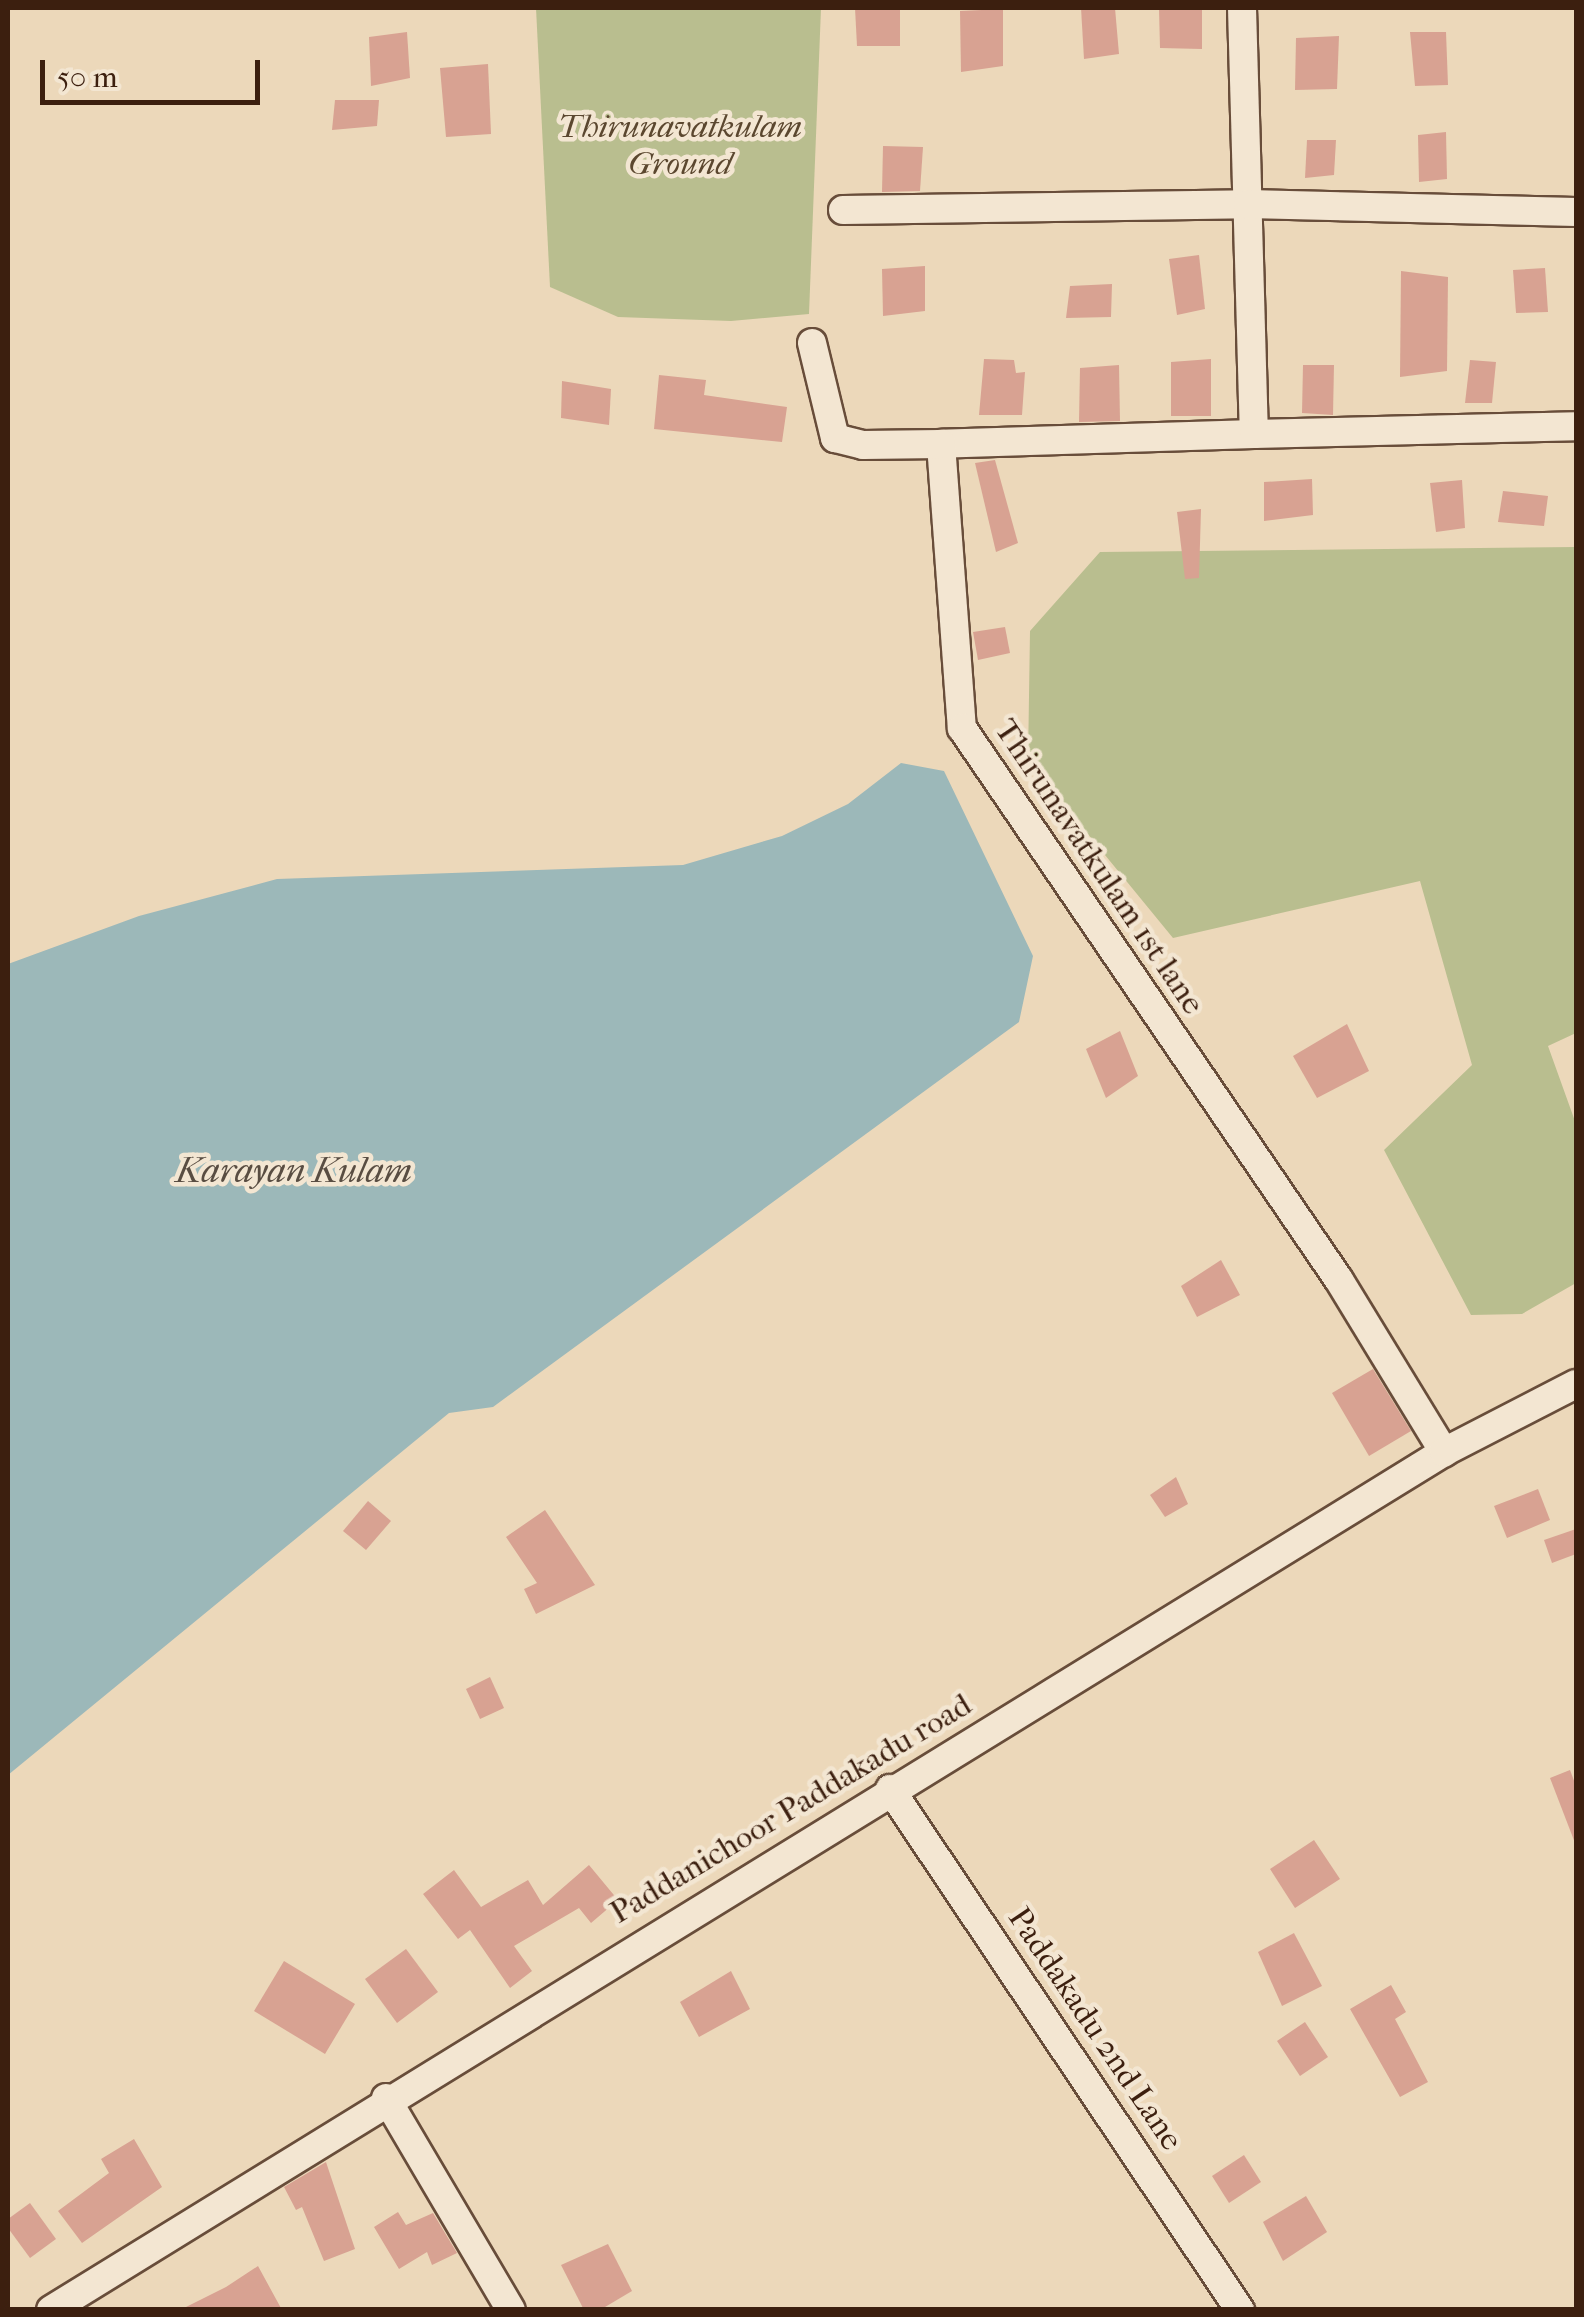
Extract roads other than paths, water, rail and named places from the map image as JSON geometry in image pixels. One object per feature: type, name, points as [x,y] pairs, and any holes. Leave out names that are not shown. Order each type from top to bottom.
[{"type":"street","points":[[1242,8],[1254,434]]},
{"type":"street","points":[[842,210],[1248,204],[1576,212]]},
{"type":"street","points":[[812,342],[835,438],[863,445],[1576,426]]},
{"type":"street","name":"Thirunavatkulam 1st lane","points":[[941,444],[962,728],[1339,1280],[1444,1452]]},
{"type":"street","name":"Paddanichoor Paddakadu road","points":[[51,2310],[386,2098],[1444,1452],[1576,1384]]},
{"type":"street","name":"Paddakadu 2nd Lane","points":[[890,1789],[1240,2310]]},
{"type":"street","points":[[386,2098],[512,2310]]},
{"type":"water","name":"Karayan Kulam","points":[[901,763],[944,771],[1033,956],[1019,1022],[493,1407],[449,1413],[8,1775],[8,964],[139,916],[277,879],[683,865],[782,836],[848,804]]},
{"type":"park label","name":"Thirunavatkulam Ground","points":[[680,146]]}]
